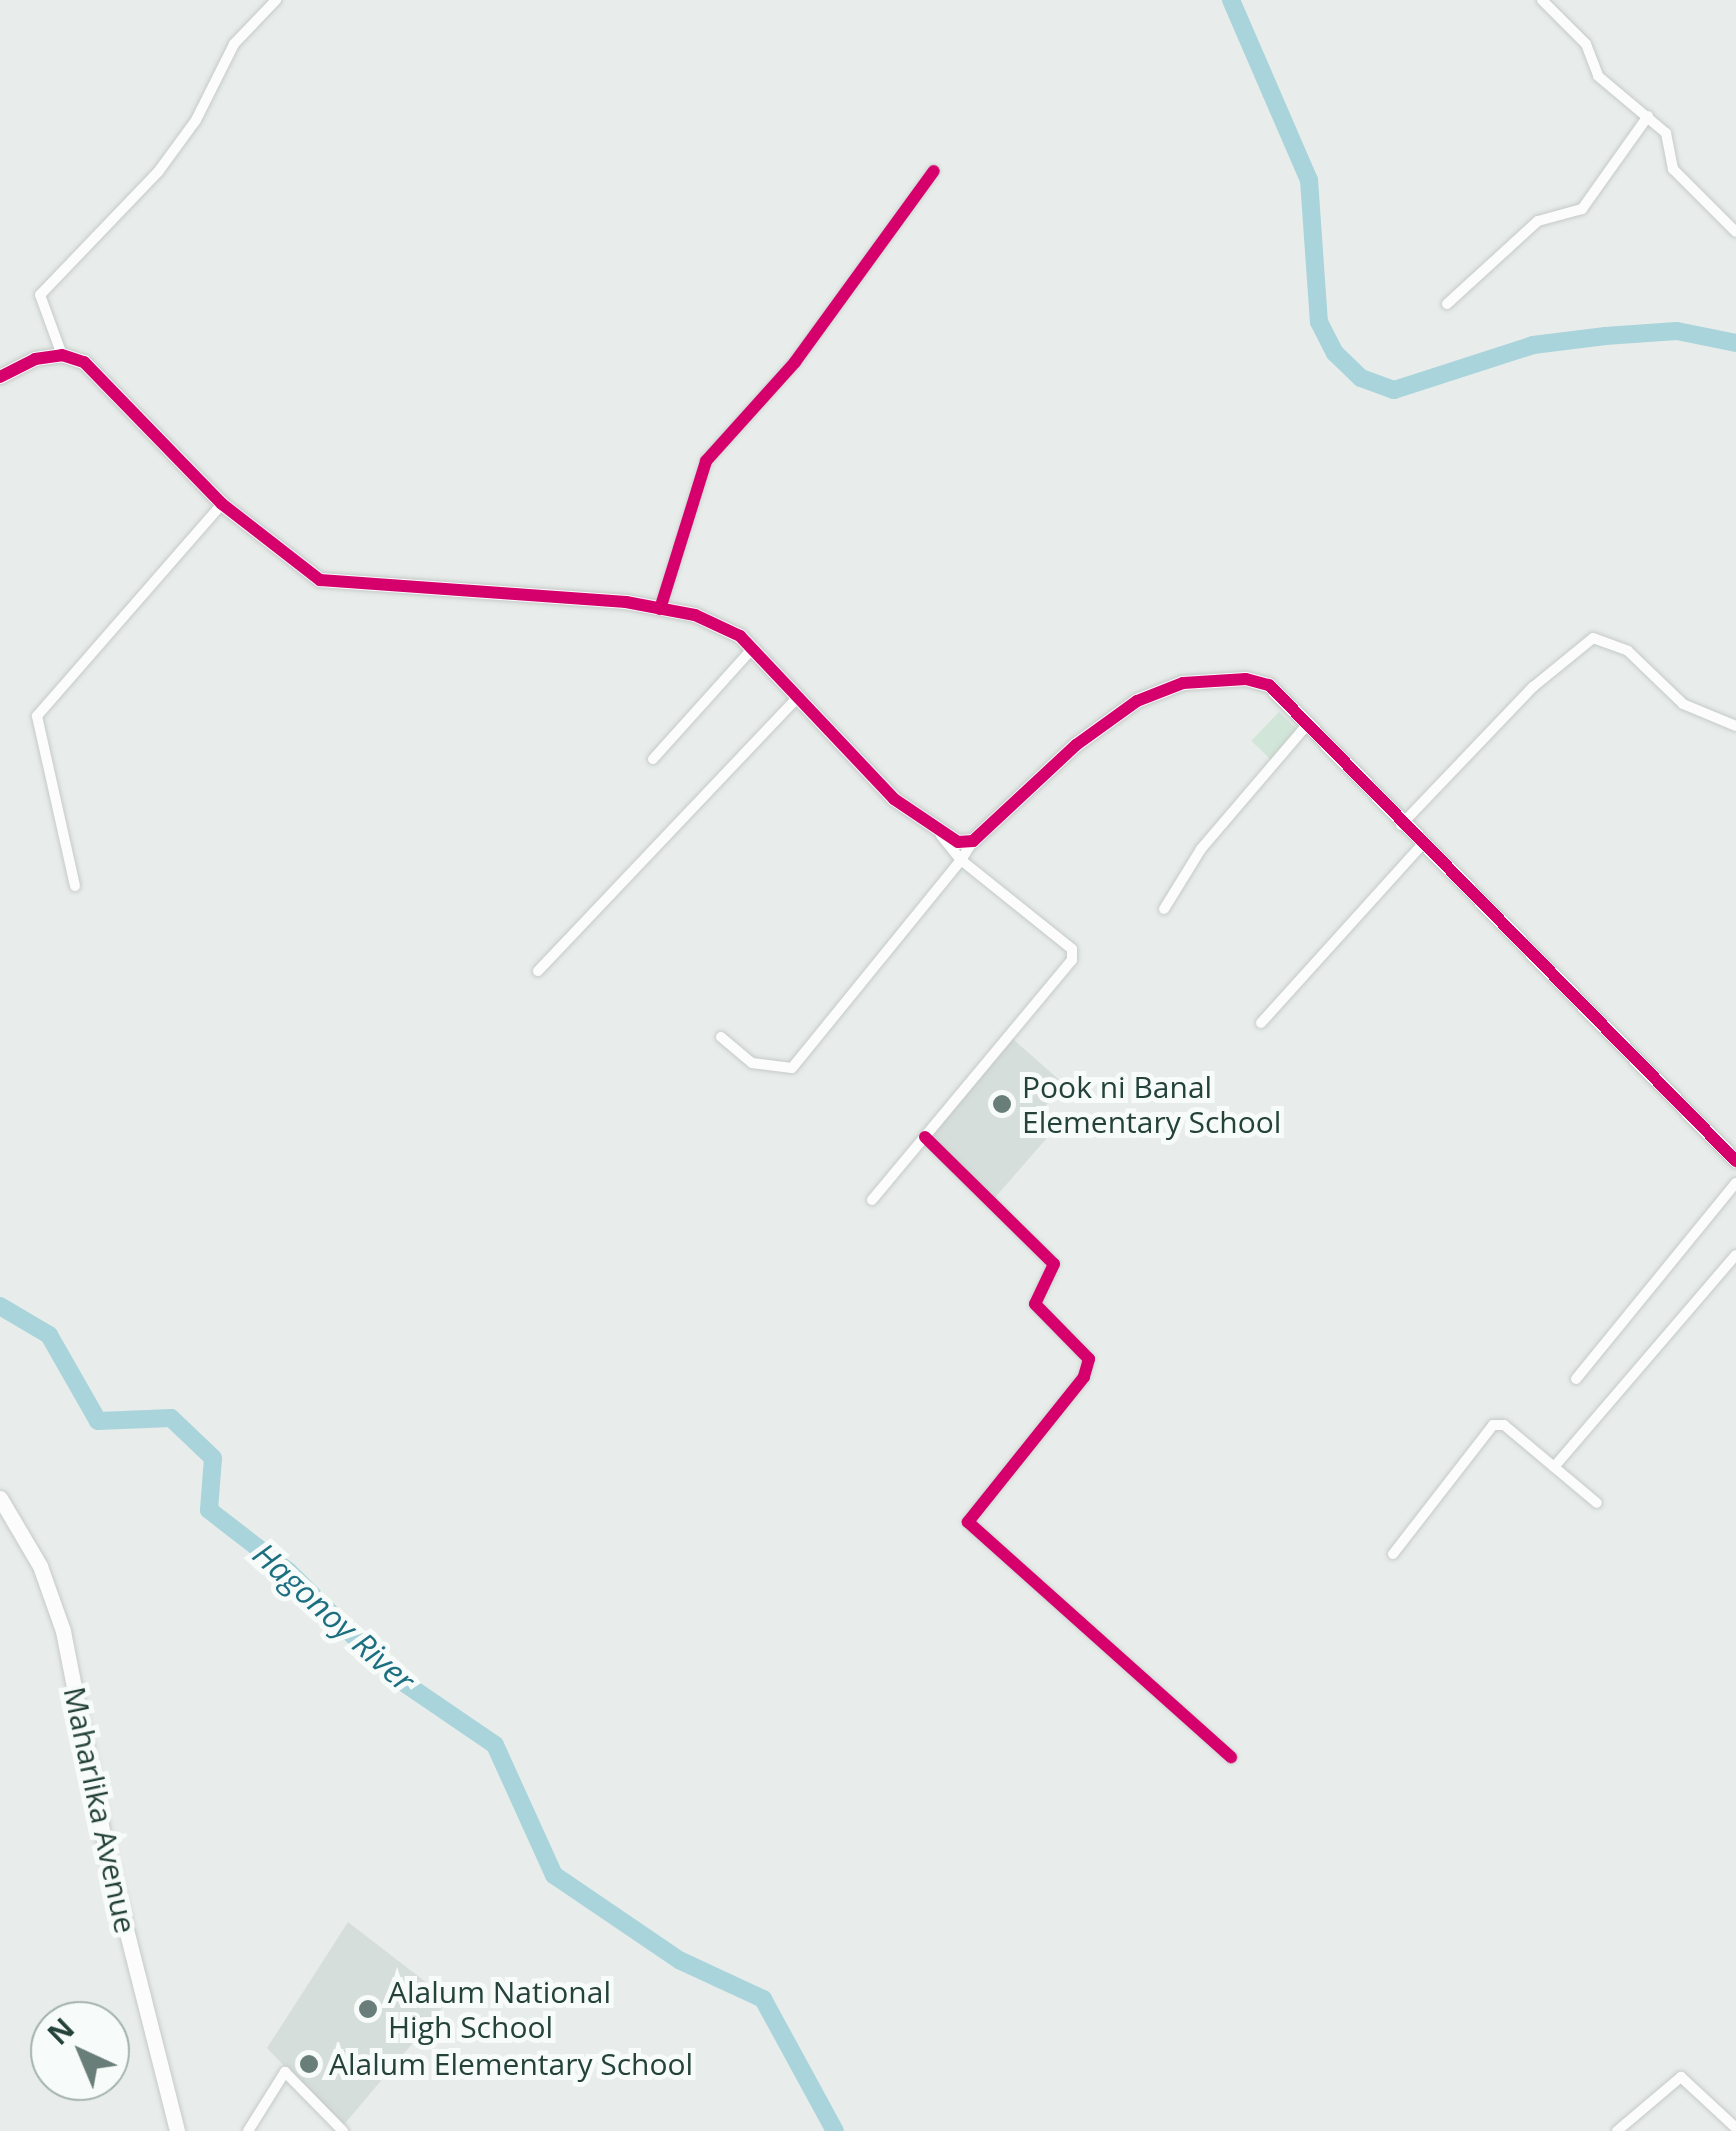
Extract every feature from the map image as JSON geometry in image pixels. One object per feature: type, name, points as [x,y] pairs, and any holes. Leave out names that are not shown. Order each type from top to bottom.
[{"type":"main road","name":"Maharlika Avenue","points":[[0,1498],[40,1566],[62,1631],[106,1850],[177,2131]]},
{"type":"street","points":[[62,355],[40,295],[158,172],[196,120],[234,44],[276,0]]},
{"type":"street","points":[[1542,0],[1586,44],[1598,76],[1666,133],[1673,170],[1736,232]]},
{"type":"street","points":[[1447,304],[1538,221],[1582,209],[1648,116]]},
{"type":"street","points":[[660,608],[706,461],[796,362],[934,171]]},
{"type":"street","points":[[0,377],[35,359],[62,355],[84,362],[222,504],[320,580],[660,608],[695,615],[752,649],[894,800],[941,836],[961,860],[1072,948],[1072,960],[872,1200]]},
{"type":"street","points":[[75,886],[38,716],[222,504]]},
{"type":"street","points":[[1401,825],[1533,687],[1594,638],[1628,652],[1683,704],[1736,726]]},
{"type":"street","points":[[653,759],[752,649]]},
{"type":"street","points":[[721,1037],[752,1064],[792,1068],[973,842],[1076,744],[1136,701],[1183,683],[1246,678],[1268,686],[1421,846],[1736,1162]]},
{"type":"street","points":[[538,971],[797,698]]},
{"type":"street","points":[[1164,909],[1201,850],[1307,725]]},
{"type":"street","points":[[941,836],[973,842]]},
{"type":"street","points":[[1262,1023],[1421,846]]},
{"type":"street","points":[[925,1137],[1054,1264],[1035,1304],[1088,1359],[1084,1378],[968,1522],[1232,1757]]},
{"type":"street","points":[[1576,1379],[1736,1183]]},
{"type":"street","points":[[1554,1467],[1736,1255]]},
{"type":"street","points":[[1393,1554],[1492,1425],[1504,1425],[1597,1503]]},
{"type":"street","points":[[248,2131],[285,2072],[343,2131]]},
{"type":"street","points":[[1617,2131],[1682,2077],[1736,2128]]},
{"type":"shaded area","name":"Pook ni Banal Elementary School","points":[[1013,1039],[1064,1084],[1030,1124],[1046,1139],[993,1200],[929,1138]]},
{"type":"shaded area","name":"Alalum National High School","points":[[348,1922],[449,2000],[342,2127],[267,2048]]},
{"type":"green space","points":[[1279,712],[1299,731],[1271,760],[1251,741]]},
{"type":"waterway","points":[[1231,0],[1309,180],[1319,322],[1335,353],[1361,378],[1394,390],[1533,345],[1605,336],[1677,331],[1736,343]]},
{"type":"waterway","name":"Hagonoy River","points":[[0,1306],[49,1335],[98,1421],[171,1418],[213,1458],[209,1510],[288,1571],[394,1676],[495,1745],[554,1875],[679,1960],[763,1999],[835,2131]]},
{"type":"cycle path","points":[[660,609],[706,461],[795,362],[934,171]]},
{"type":"cycle path","points":[[0,377],[35,359],[62,355],[84,362],[222,504],[320,580],[626,602],[695,615],[740,636],[894,799],[958,842],[973,841],[1076,745],[1137,701],[1183,683],[1246,679],[1269,685],[1736,1161]]},
{"type":"cycle path","points":[[925,1137],[1054,1264],[1035,1304],[1089,1359],[1084,1377],[968,1522],[1231,1757]]},
{"type":"place","name":"Pook ni Banal Elementary School","points":[[1002,1104]]},
{"type":"place","name":"Alalum National High School","points":[[368,2009]]},
{"type":"place","name":"Alalum Elementary School","points":[[309,2064]]}]
